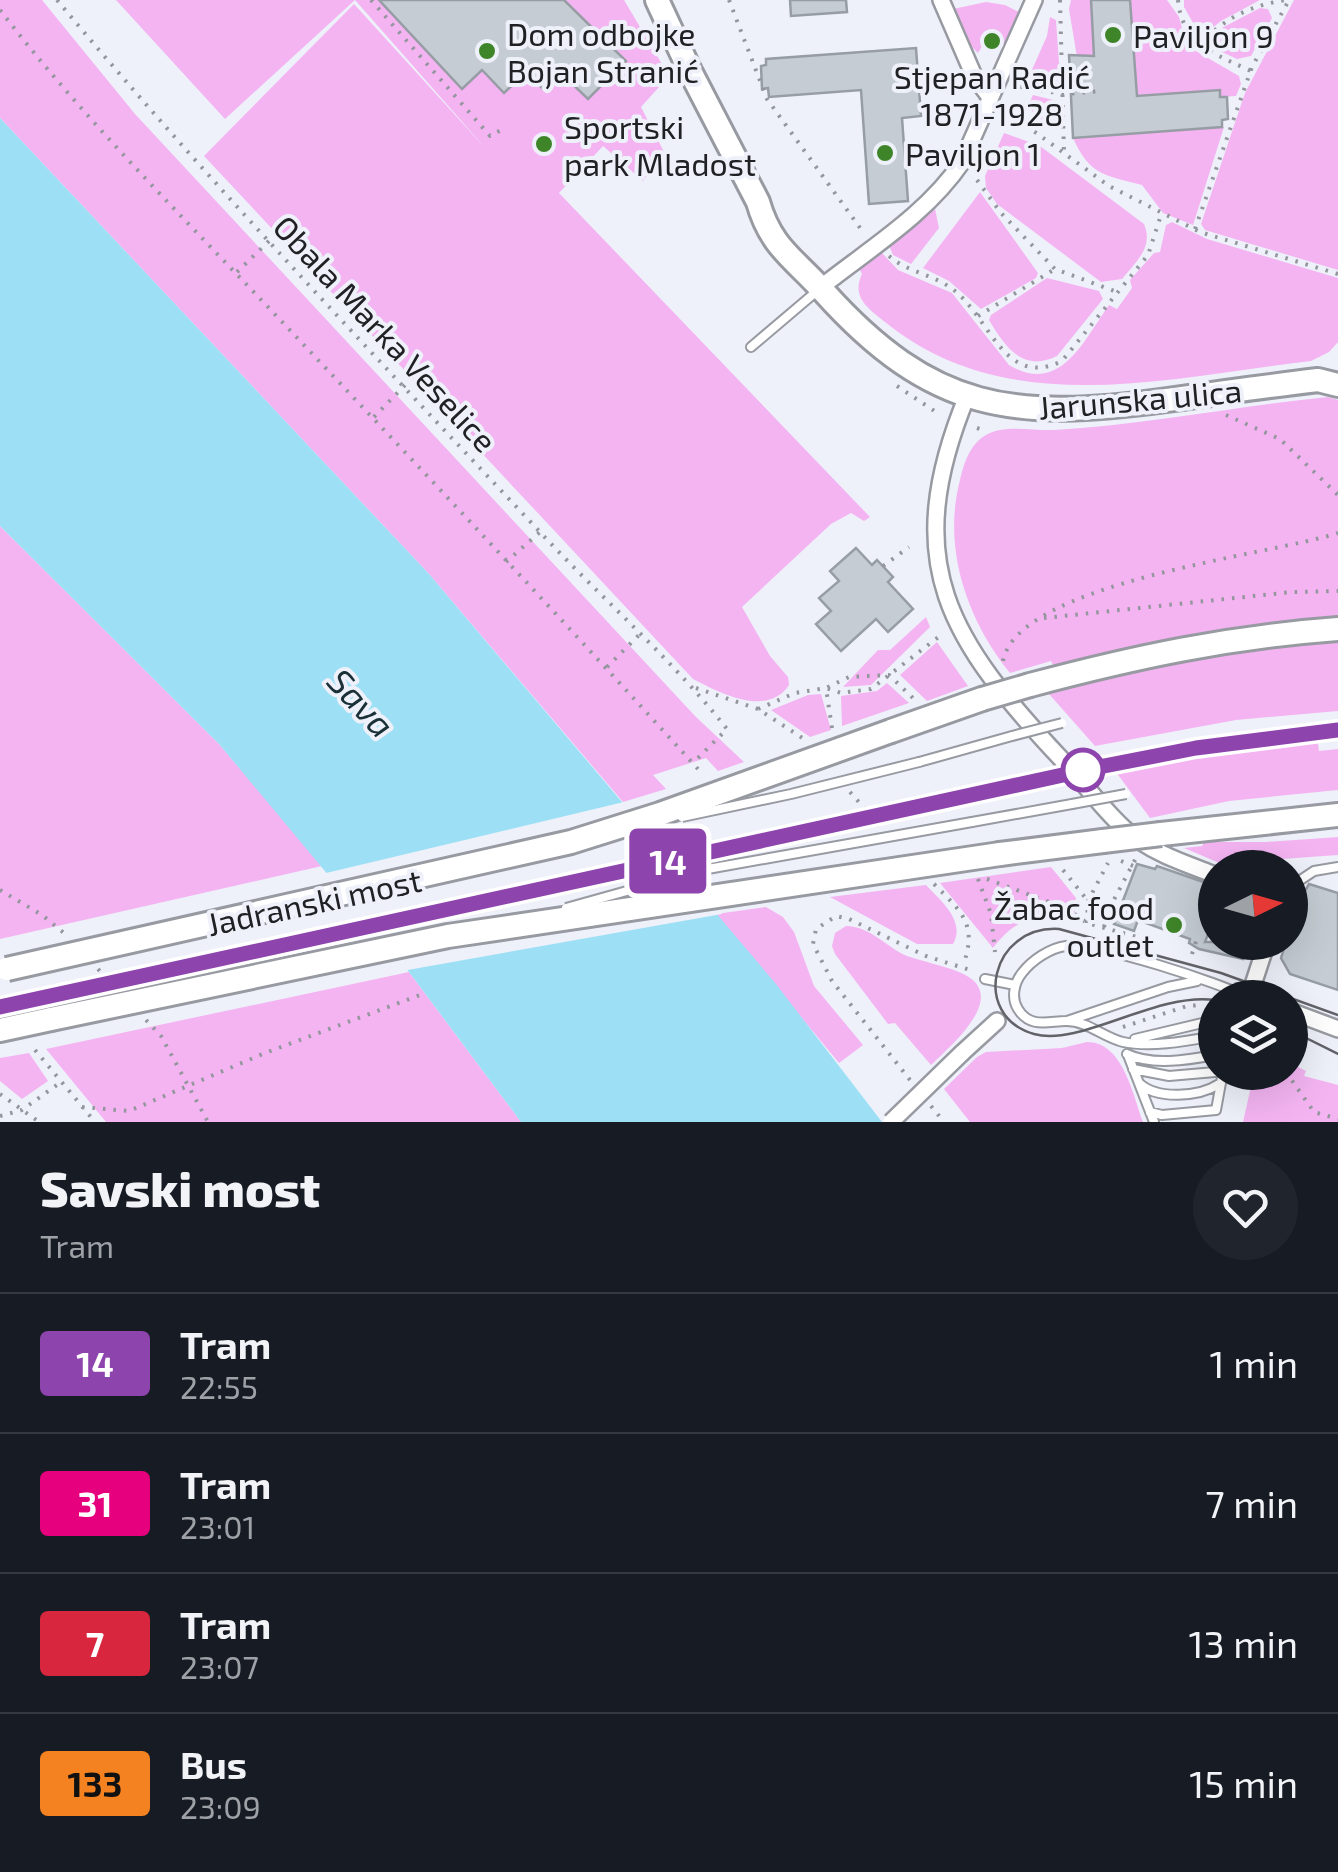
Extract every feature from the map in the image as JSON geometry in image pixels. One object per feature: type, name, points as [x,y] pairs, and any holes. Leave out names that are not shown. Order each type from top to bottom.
[{"type":"main road","name":"Jarunska ulica","points":[[657,0],[758,202],[764,223],[785,254],[858,328],[895,358],[966,396],[1029,410],[1080,410],[1331,377]]},
{"type":"main road","name":"Jadranski most","points":[[4,970],[524,855],[618,828],[982,700],[1135,656],[1260,636],[1338,629]]},
{"type":"main road","name":"Jadranski most","points":[[0,1030],[494,928],[1000,854],[1338,815]]},
{"type":"street","points":[[940,0],[974,76],[989,96]]},
{"type":"street","points":[[820,288],[946,186],[962,162],[1034,0]]},
{"type":"street","points":[[966,396],[947,449],[934,516],[944,596],[968,646],[998,688],[1127,832],[1172,860],[1198,869]]},
{"type":"street","points":[[1308,1018],[1338,1029]]},
{"type":"street","points":[[890,1122],[997,1022]]},
{"type":"lane","points":[[750,347],[820,288]]},
{"type":"lane","name":"Jadranski most","points":[[618,828],[774,798],[1062,722]]},
{"type":"lane","name":"Jadranski most","points":[[494,928],[702,870],[1126,794]]},
{"type":"lane","points":[[1308,876],[1338,867]]},
{"type":"lane","points":[[1198,980],[1163,967],[1070,945],[1052,949],[1029,965],[1016,985],[1018,1008],[1036,1023],[1067,1021],[1168,987],[1198,982]]},
{"type":"lane","points":[[986,980],[1016,985]]},
{"type":"lane","points":[[997,1022],[1018,1008]]},
{"type":"lane","points":[[1067,1021],[1104,1032],[1121,1042],[1198,1038]]},
{"type":"lane","points":[[1121,1042],[1198,1024]]},
{"type":"lane","points":[[1121,1042],[1154,1122]]},
{"type":"lane","points":[[1127,1054],[1142,1059],[1198,1057]]},
{"type":"lane","points":[[1133,1069],[1169,1076],[1198,1073]]},
{"type":"lane","points":[[1139,1083],[1147,1090],[1163,1094],[1204,1090]]},
{"type":"lane","points":[[1214,1122],[1220,1090]]},
{"type":"lane","points":[[1150,1112],[1162,1115],[1216,1110]]},
{"type":"path","name":"Obala Marka Veselice","points":[[57,0],[270,241],[540,532],[692,686],[727,730],[693,762]]},
{"type":"path","points":[[371,0],[490,136],[502,130]]},
{"type":"path","points":[[729,0],[766,99],[869,240]]},
{"type":"path","points":[[1060,0],[1064,153]]},
{"type":"path","points":[[1178,0],[1184,28],[1200,46],[1250,71]]},
{"type":"path","points":[[1200,46],[1226,22],[1264,4],[1288,0]]},
{"type":"path","points":[[1195,229],[1250,71],[1288,0]]},
{"type":"path","points":[[0,10],[32,52],[698,768]]},
{"type":"path","points":[[1020,87],[1064,94],[1103,92]]},
{"type":"path","points":[[1009,113],[1109,186],[1195,229],[1338,274]]},
{"type":"path","points":[[977,180],[1054,269],[1117,292]]},
{"type":"path","points":[[882,250],[899,265],[949,286],[1011,360],[1022,366],[1043,368],[1062,361],[1148,255],[1162,212]]},
{"type":"path","points":[[236,273],[270,241]]},
{"type":"path","points":[[978,316],[1054,269]]},
{"type":"path","points":[[373,418],[405,384]]},
{"type":"path","points":[[1223,414],[1280,439],[1338,495]]},
{"type":"path","points":[[506,562],[540,532]]},
{"type":"path","points":[[1002,670],[1005,652],[1016,636],[1039,618],[1114,587],[1174,568],[1338,533]]},
{"type":"path","points":[[883,566],[909,547]]},
{"type":"path","points":[[1039,618],[1292,592],[1338,592]]},
{"type":"path","points":[[606,668],[639,635]]},
{"type":"path","points":[[826,688],[841,693],[871,690],[941,635]]},
{"type":"path","points":[[692,686],[758,709],[795,693],[826,688],[849,678],[889,675],[916,702]]},
{"type":"path","points":[[1104,927],[1139,854]]},
{"type":"path","points":[[1087,924],[1088,901],[1110,860],[1136,867]]},
{"type":"path","points":[[1063,870],[1088,901],[1109,910]]},
{"type":"path","points":[[995,952],[991,914],[978,878],[1002,883],[1068,909],[1087,924],[1144,939]]},
{"type":"path","points":[[878,1040],[832,980],[813,944],[816,929],[824,921],[836,916],[849,919],[926,956],[963,965],[986,980]]},
{"type":"path","points":[[1192,954],[1198,935]]},
{"type":"path","points":[[82,1107],[129,1111],[265,1053],[420,996]]},
{"type":"path","points":[[1123,1027],[1198,1005]]},
{"type":"path","points":[[35,1050],[95,1122]]},
{"type":"path","points":[[0,1116],[22,1110],[61,1082]]},
{"type":"path","points":[[1299,1090],[1314,1112],[1338,1119]]},
{"type":"path","points":[[0,1094],[39,1122]]},
{"type":"shaded area","points":[[0,0],[42,0],[135,114],[696,717],[744,762],[718,771],[706,758],[653,775],[666,789],[623,802],[429,574],[0,118]]},
{"type":"shaded area","points":[[116,0],[355,0],[225,119]]},
{"type":"shaded area","points":[[355,0],[624,0],[669,76],[641,107],[664,152],[643,181],[603,146],[559,193],[870,517],[864,521],[851,513],[831,524],[742,607],[770,656],[788,677],[789,685],[780,695],[769,700],[743,700],[693,679],[204,156],[354,4],[487,150]]},
{"type":"shaded area","points":[[1071,0],[1091,0],[1095,69],[1078,63]]},
{"type":"shaded area","points":[[1130,0],[1167,0],[1179,17],[1187,46],[1239,76],[1241,84],[1236,96],[1220,97],[1219,90],[1127,96],[1135,78]]},
{"type":"shaded area","points":[[1184,0],[1260,0],[1201,37]]},
{"type":"shaded area","points":[[1294,0],[1338,0],[1338,270],[1205,230],[1201,224],[1245,93]]},
{"type":"shaded area","points":[[986,2],[1019,12],[1003,47],[999,38],[987,38],[978,53],[968,43],[953,9]]},
{"type":"shaded area","points":[[1260,8],[1268,9],[1272,18],[1251,56],[1237,59],[1209,46],[1208,40],[1216,31]]},
{"type":"shaded area","points":[[1050,17],[1056,20],[1060,77],[1054,87],[1037,86],[1031,81],[1031,72],[1047,36]]},
{"type":"shaded area","points":[[1033,95],[1057,101],[1060,129],[1033,113],[1029,104]]},
{"type":"shaded area","points":[[1224,127],[1193,225],[1163,213],[1142,185],[1108,176],[1093,167],[1073,138]]},
{"type":"shaded area","points":[[1004,133],[1040,146],[1144,224],[1145,247],[1122,279],[1101,282],[997,204],[986,188],[985,176]]},
{"type":"shaded area","points":[[980,192],[1038,273],[1036,278],[981,309],[949,281],[923,268]]},
{"type":"shaded area","points":[[935,209],[939,228],[911,264],[893,255],[889,245]]},
{"type":"shaded area","points":[[1172,222],[1207,239],[1338,278],[1338,342],[1311,361],[1201,376],[1090,385],[1036,383],[983,373],[933,353],[885,322],[860,296],[859,268],[881,252],[898,270],[952,293],[1009,365],[1027,373],[1043,374],[1069,360],[1109,305],[1117,309],[1132,288],[1130,280],[1154,253],[1160,252],[1166,225]]},
{"type":"shaded area","points":[[1047,278],[1099,291],[1103,299],[1057,356],[1034,361],[1009,348],[989,320]]},
{"type":"shaded area","points":[[1328,397],[1338,400],[1338,617],[1198,633],[1053,665],[1051,661],[1010,673],[971,607],[957,557],[954,531],[960,480],[969,454],[980,439],[1001,430],[1088,428]]},
{"type":"shaded area","points":[[0,526],[219,744],[322,866],[0,939]]},
{"type":"shaded area","points":[[926,617],[930,627],[871,685],[843,687],[878,650],[890,650]]},
{"type":"shaded area","points":[[937,642],[968,686],[927,701],[900,675]]},
{"type":"shaded area","points":[[1338,642],[1338,711],[1236,720],[1095,746],[1049,694],[1192,660]]},
{"type":"shaded area","points":[[887,683],[909,703],[842,726],[841,696],[877,691]]},
{"type":"shaded area","points":[[821,694],[831,730],[810,737],[771,710],[808,695]]},
{"type":"shaded area","points":[[1317,736],[1319,751],[1338,749],[1338,790],[1229,801],[1150,818],[1113,768]]},
{"type":"shaded area","points":[[1338,837],[1338,855],[1308,857],[1308,850],[1198,850],[1198,854],[1184,848],[1202,846],[1204,842]]},
{"type":"shaded area","points":[[1051,867],[1076,898],[1074,919],[1046,918],[1018,924],[993,948],[940,883]]},
{"type":"shaded area","points":[[926,885],[954,919],[953,944],[917,944],[830,897]]},
{"type":"shaded area","points":[[766,907],[783,917],[794,932],[814,986],[863,1045],[839,1063],[716,914]]},
{"type":"shaded area","points":[[846,926],[863,929],[907,956],[959,972],[974,981],[980,992],[980,1005],[974,1018],[931,1065],[895,1023],[888,1024],[835,954],[835,933]]},
{"type":"shaded area","points":[[409,972],[521,1122],[106,1122],[46,1049]]},
{"type":"shaded area","points":[[1087,1042],[1099,1044],[1118,1060],[1143,1122],[970,1122],[944,1089],[986,1052],[1062,1048]]},
{"type":"shaded area","points":[[29,1053],[48,1081],[22,1099],[0,1081],[0,1058]]},
{"type":"shaded area","points":[[1308,1077],[1338,1085],[1338,1122],[1243,1122],[1250,1090],[1308,1090]]},
{"type":"water","name":"Sava","points":[[0,118],[429,574],[776,984],[882,1122],[521,1122],[409,972],[219,744],[0,526]]},
{"type":"pier","points":[[628,801],[722,914],[402,971],[322,874]]},
{"type":"building","name":"Dom odbojke Bojan Stranić","points":[[379,0],[564,0],[626,61],[588,99],[560,72],[543,89],[526,72],[504,93],[482,70],[462,89]]},
{"type":"building","points":[[790,0],[846,0],[847,12],[791,16]]},
{"type":"building","name":"Paviljon 9","points":[[1091,0],[1130,0],[1137,96],[1220,90],[1220,97],[1227,97],[1228,119],[1222,120],[1222,127],[1073,138],[1069,55],[1094,56]]},
{"type":"building","name":"Paviljon 1","points":[[916,48],[921,116],[902,118],[908,201],[869,204],[861,90],[769,97],[768,88],[762,89],[761,66],[766,65],[766,59]]},
{"type":"building","points":[[856,548],[872,565],[877,560],[893,577],[888,582],[913,609],[888,632],[876,619],[841,651],[816,624],[831,611],[819,598],[839,581],[830,571]]},
{"type":"building","points":[[1137,864],[1155,869],[1157,866],[1198,880],[1198,948],[1189,943],[1190,939],[1138,920],[1134,931],[1114,924]]},
{"type":"building","points":[[1308,886],[1338,893],[1338,990],[1290,974],[1282,960],[1308,960]]},
{"type":"tram line","points":[[0,1007],[1104,766],[1246,741],[1338,730]]},
{"type":"tram line","name":"14","points":[[0,1007],[972,793],[1196,748],[1338,730]]},
{"type":"tram line","points":[[1198,1000],[1168,1004],[1074,1033],[1034,1034],[1014,1024],[1001,1009],[996,992],[997,973],[1004,956],[1017,941],[1036,932],[1059,929],[1240,980]]},
{"type":"tram line","points":[[1308,1004],[1338,1015]]},
{"type":"tram line","points":[[1308,1039],[1338,1054]]},
{"type":"place","name":"Paviljon 9","points":[[1113,35]]},
{"type":"place","name":"Stjepan Radić 1871-1928","points":[[992,41]]},
{"type":"place","name":"Dom odbojke Bojan Stranić","points":[[487,51]]},
{"type":"place","name":"Sportski park Mladost","points":[[544,144]]},
{"type":"place","name":"Paviljon 1","points":[[885,153]]},
{"type":"place","name":"Žabac food outlet","points":[[1174,925]]}]
